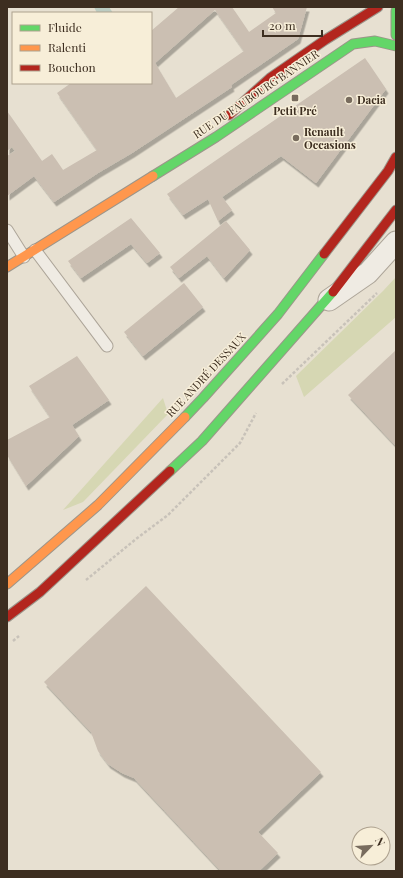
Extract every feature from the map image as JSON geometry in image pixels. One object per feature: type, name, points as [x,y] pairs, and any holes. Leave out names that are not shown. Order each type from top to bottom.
[{"type":"main road","name":"RUE DU FAUBOURG BANNIER","points":[[196,149],[222,121],[270,78],[325,40],[378,7]]},
{"type":"main road","points":[[396,11],[396,34]]},
{"type":"main road","name":"RUE DU FAUBOURG BANNIER","points":[[7,267],[216,137],[353,44],[366,40],[375,40],[396,46]]},
{"type":"main road","name":"RUE ANDRÉ DESSAUX","points":[[7,584],[98,505],[203,398],[278,314],[388,171],[396,157]]},
{"type":"main road","points":[[7,617],[40,592],[202,441],[323,304],[396,210]]},
{"type":"street","points":[[323,304],[368,273],[396,242]]},
{"type":"lane","points":[[7,230],[24,257]]},
{"type":"lane","points":[[35,250],[107,346]]},
{"type":"green space","points":[[396,277],[396,317],[304,397],[296,376]]},
{"type":"green space","points":[[163,398],[168,414],[83,502],[63,510]]},
{"type":"shaded area","points":[[94,7],[109,7],[112,12],[96,12]]},
{"type":"building","points":[[179,7],[232,7],[249,32],[276,13],[272,7],[307,7],[298,39],[231,85],[232,87],[132,153],[54,202],[34,176],[7,196],[7,156],[15,151],[12,147],[7,151],[7,111],[42,161],[52,154],[63,170],[97,150],[57,93],[70,84],[152,84],[152,30]],"holes":[[[215,10],[244,51],[176,98],[155,63]]]},
{"type":"building","points":[[365,58],[386,89],[316,183],[281,156],[222,197],[232,210],[218,221],[208,199],[183,215],[167,194]]},
{"type":"building","points":[[131,218],[160,253],[147,263],[131,244],[81,278],[68,261]]},
{"type":"building","points":[[226,221],[250,250],[224,278],[207,256],[179,278],[170,267]]},
{"type":"building","points":[[184,283],[203,307],[143,356],[124,332]]},
{"type":"building","points":[[396,350],[396,446],[348,395]]},
{"type":"building","points":[[77,356],[109,400],[72,425],[79,436],[26,486],[7,455],[7,440],[50,417],[29,386]]},
{"type":"building","points":[[146,586],[321,772],[258,832],[278,853],[259,871],[221,871],[134,778],[122,773],[108,764],[98,751],[91,732],[44,682]]},
{"type":"traffic: fast","points":[[396,11],[396,35]]},
{"type":"traffic: fast","points":[[153,176],[216,137],[353,44],[375,41],[396,46]]},
{"type":"traffic: fast","points":[[185,417],[278,314],[324,254]]},
{"type":"traffic: fast","points":[[170,471],[202,441],[333,292]]},
{"type":"traffic: slow","points":[[7,267],[153,176]]},
{"type":"traffic: slow","points":[[7,584],[98,505],[185,417]]},
{"type":"traffic: jam","points":[[229,115],[270,78],[325,40],[378,7]]},
{"type":"traffic: jam","points":[[324,254],[388,171],[396,157]]},
{"type":"traffic: jam","points":[[333,292],[396,210]]},
{"type":"traffic: jam","points":[[7,617],[40,592],[170,471]]},
{"type":"place","name":"Petit Pré","points":[[295,98]]},
{"type":"place","name":"Dacia","points":[[349,100]]},
{"type":"place","name":"Renault Occasions","points":[[296,138]]}]
